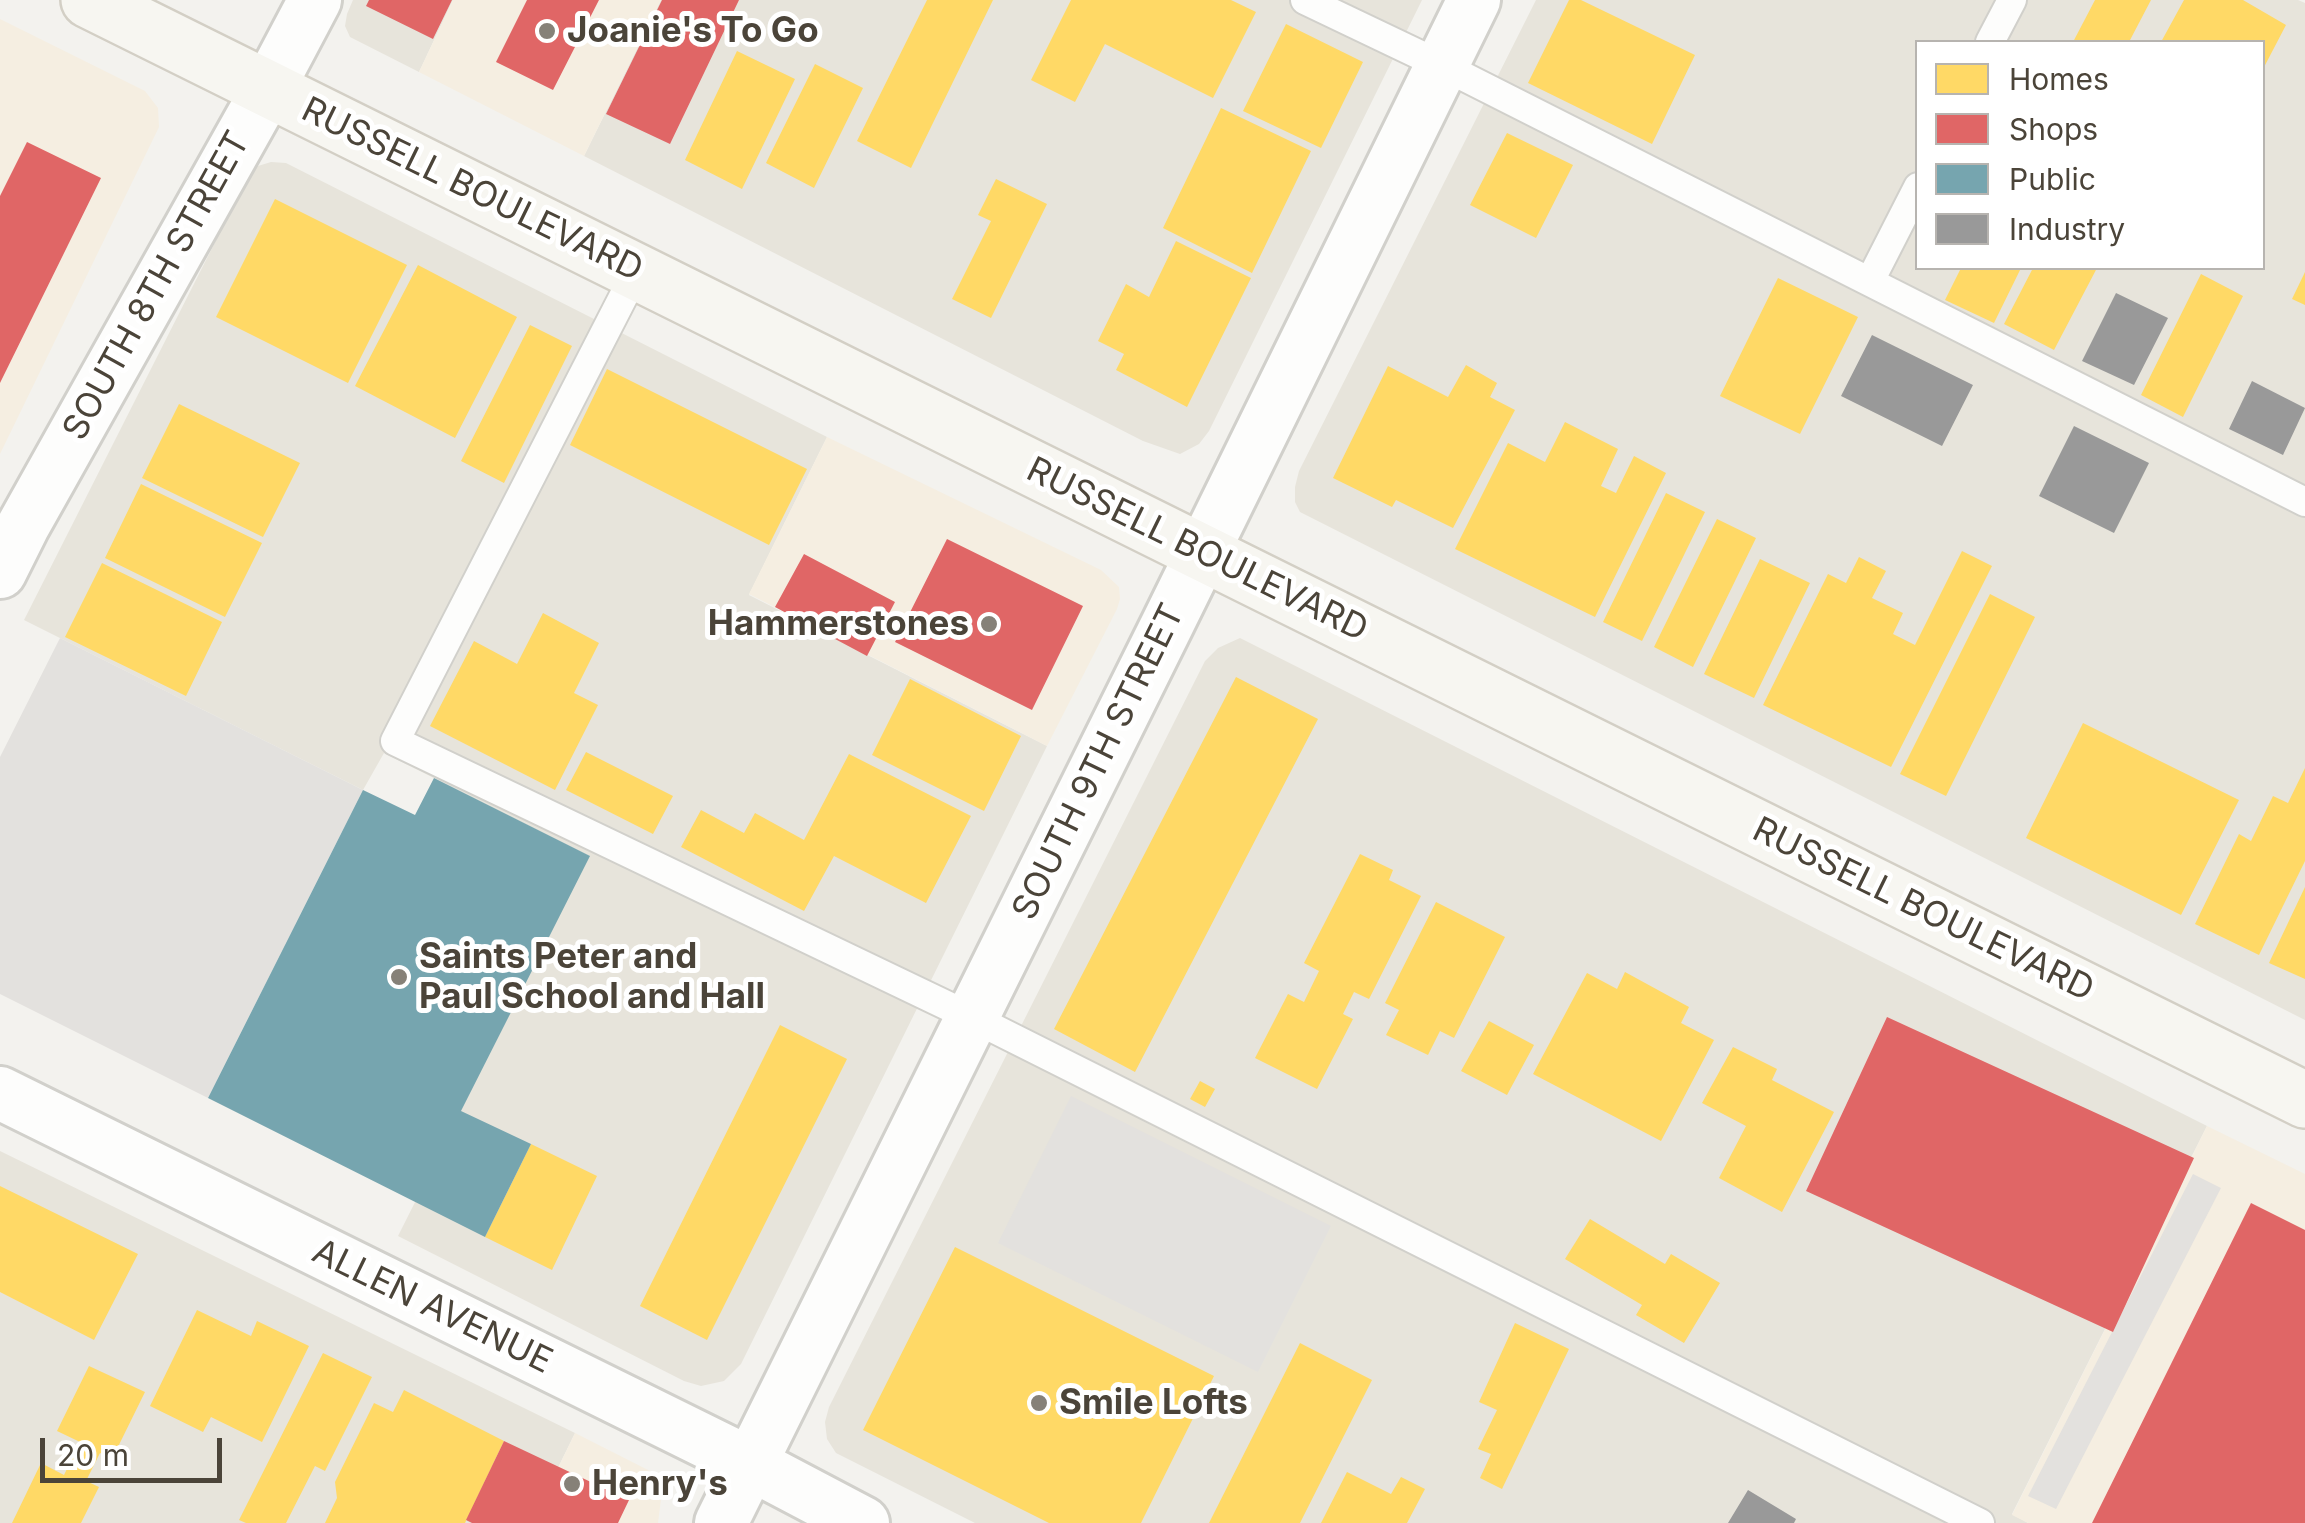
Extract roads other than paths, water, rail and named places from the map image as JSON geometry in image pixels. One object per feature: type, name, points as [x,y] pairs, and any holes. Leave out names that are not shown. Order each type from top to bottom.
[{"type":"main road","name":"RUSSELL BOULEVARD","points":[[89,0],[2305,1100]]},
{"type":"street","name":"SOUTH 8TH STREET","points":[[0,572],[12,520],[268,89],[315,0]]},
{"type":"street","name":"SOUTH 9TH STREET","points":[[721,1523],[1474,0]]},
{"type":"street","name":"ALLEN AVENUE","points":[[0,1094],[863,1523]]},
{"type":"lane","points":[[1305,0],[2305,502]]},
{"type":"lane","points":[[1991,40],[2012,0]]},
{"type":"lane","points":[[1870,282],[1915,193]]},
{"type":"lane","points":[[636,272],[395,740],[973,1018],[1980,1523]]},
{"type":"place","name":"Joanie's To Go","points":[[547,31]]},
{"type":"place","name":"Hammerstones","points":[[989,624]]},
{"type":"place","name":"Saints Peter and Paul School and Hall","points":[[399,977]]},
{"type":"place","name":"Smile Lofts","points":[[1039,1403]]},
{"type":"place","name":"Henry's","points":[[572,1484]]}]
